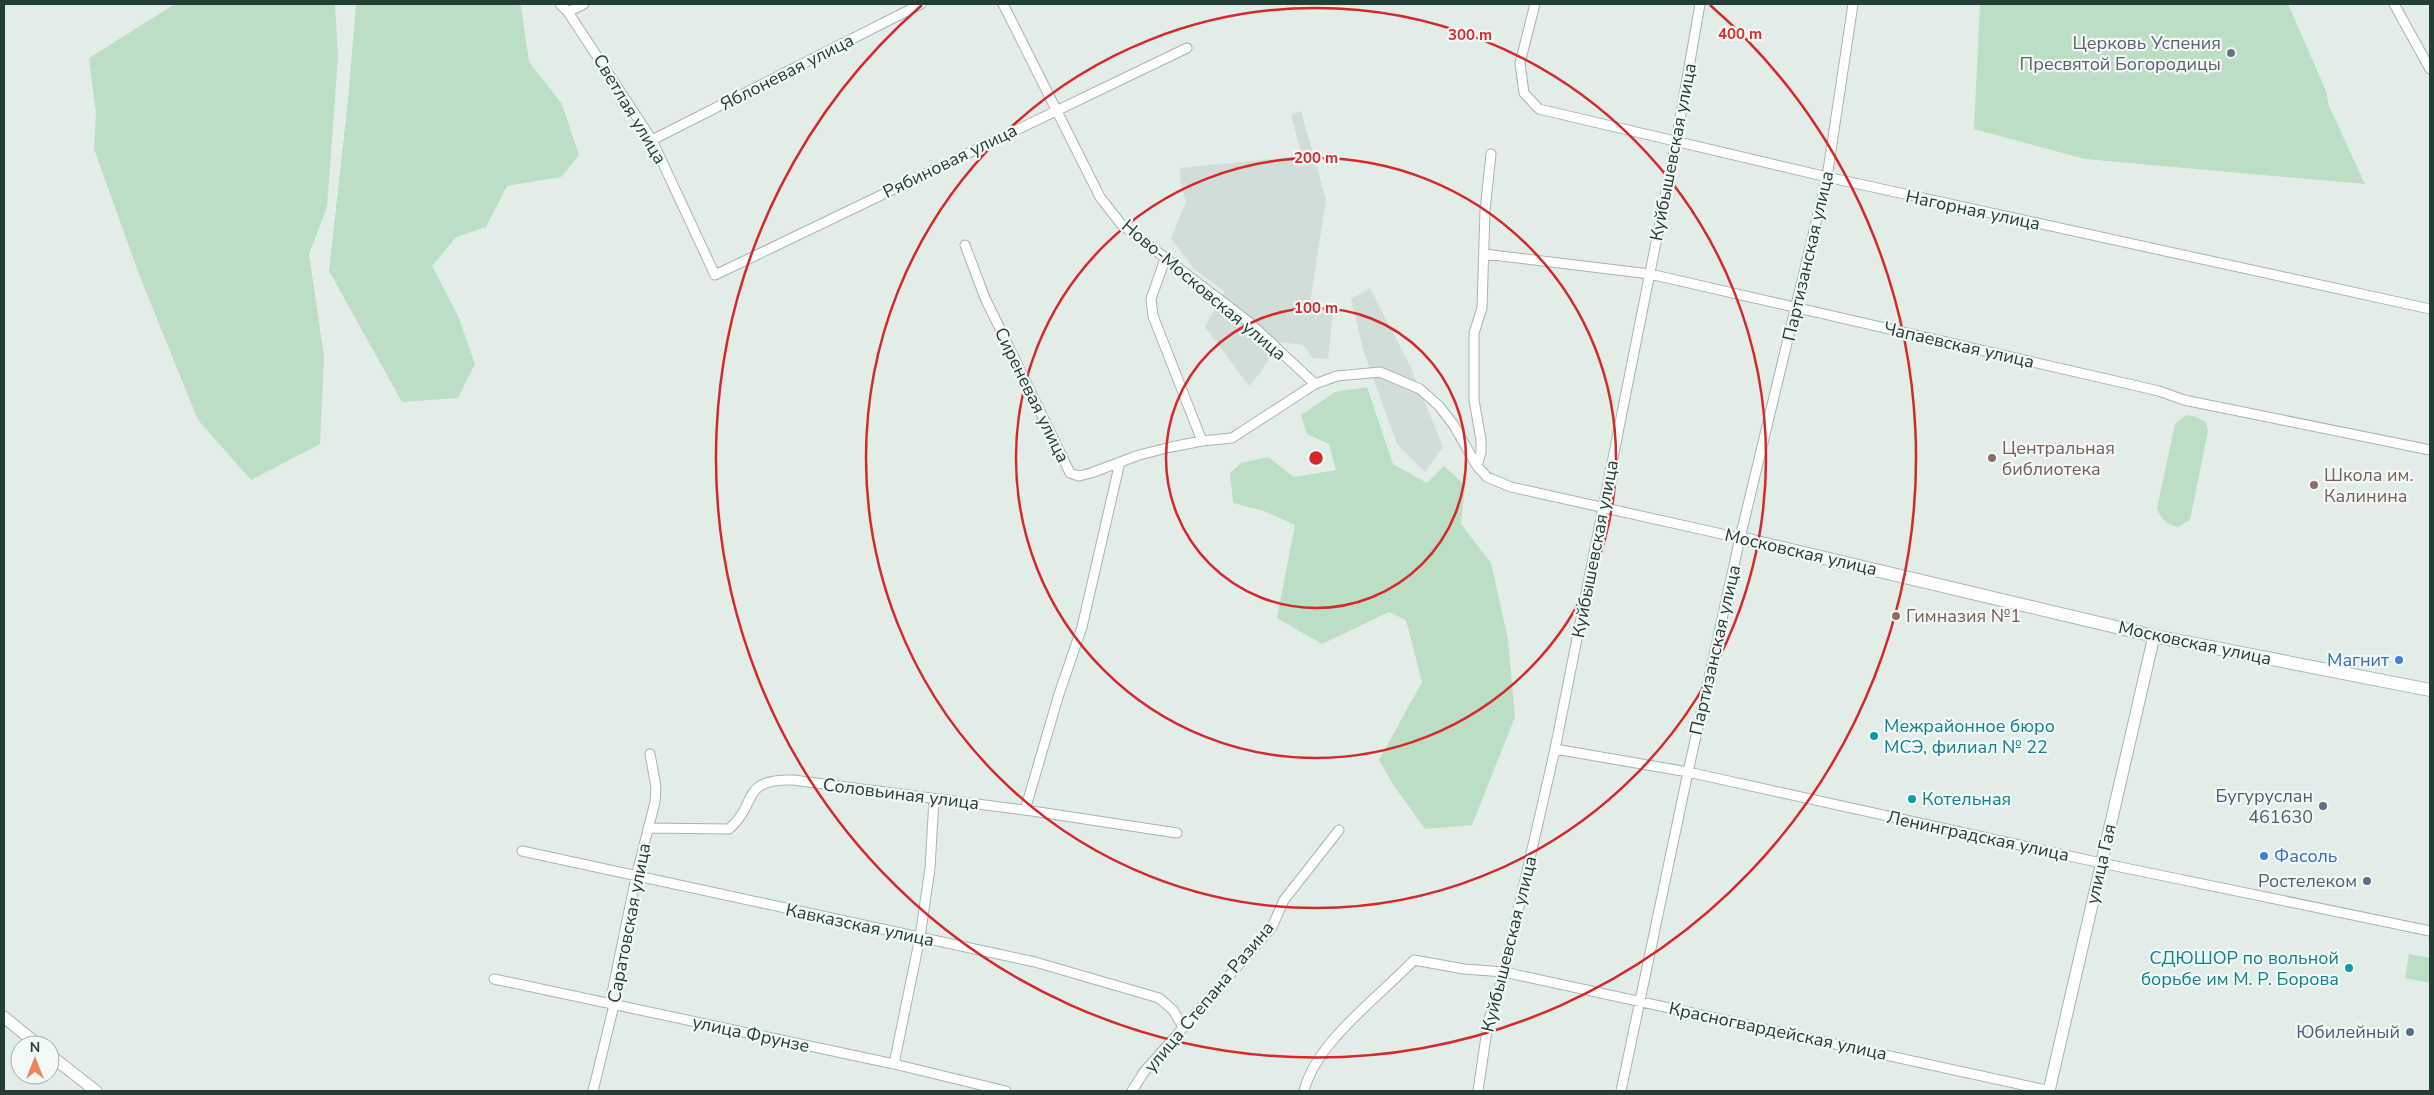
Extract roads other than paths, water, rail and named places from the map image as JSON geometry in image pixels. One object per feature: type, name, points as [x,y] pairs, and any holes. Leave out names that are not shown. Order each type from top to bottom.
[{"type":"main road","name":"Московская улица","points":[[1740,538],[2154,636],[2430,690]]},
{"type":"street","name":"Светлая улица","points":[[560,4],[568,12],[652,140],[715,275]]},
{"type":"street","points":[[568,12],[584,4]]},
{"type":"street","name":"Яблоневая улица","points":[[652,140],[921,4]]},
{"type":"street","name":"Ново-Московская улица","points":[[1003,4],[1100,197],[1121,224],[1242,316],[1315,384]]},
{"type":"street","name":"Нагорная улица","points":[[1535,4],[1520,63],[1524,94],[1539,109],[1827,177],[2430,309]]},
{"type":"street","name":"Куйбышевская улица","points":[[1478,1091],[1488,1023],[1504,972],[1555,749],[1676,142],[1700,4]]},
{"type":"street","name":"Партизанская улица","points":[[1621,1091],[1688,772],[1740,538],[1797,308],[1827,177],[1853,4]]},
{"type":"street","points":[[2394,4],[2430,69]]},
{"type":"street","name":"Рябиновая улица","points":[[715,275],[1187,48]]},
{"type":"street","points":[[1477,466],[1481,452],[1481,440],[1474,400],[1474,333],[1482,308],[1485,210],[1491,154]]},
{"type":"street","name":"Сиреневая улица","points":[[965,245],[985,298],[1070,473],[1079,476],[1139,455],[1202,441],[1232,438]]},
{"type":"street","name":"Чапаевская улица","points":[[1484,254],[1650,274],[2159,391],[2184,400],[2430,450]]},
{"type":"street","points":[[1165,259],[1151,299],[1153,316],[1202,441]]},
{"type":"street","name":"Московская улица","points":[[1232,438],[1315,384],[1337,376],[1380,372],[1420,389],[1439,406],[1453,424],[1477,466],[1487,477],[1511,487],[1740,538]]},
{"type":"street","points":[[1025,810],[1059,694],[1082,627],[1120,462]]},
{"type":"street","name":"улица Гая","points":[[2050,1091],[2154,636]]},
{"type":"street","name":"Ленинградская улица","points":[[1555,749],[1688,772],[2101,863],[2430,931]]},
{"type":"street","name":"Саратовская улица","points":[[593,1091],[614,1005],[612,993],[636,878],[656,802],[656,787],[650,754]]},
{"type":"street","name":"Соловьиная улица","points":[[648,828],[729,829],[740,818],[752,793],[762,783],[793,780],[1025,810],[1177,833]]},
{"type":"street","points":[[894,1064],[920,938],[930,868],[934,799]]},
{"type":"street","name":"улица Степана Разина","points":[[1132,1091],[1144,1072],[1272,927],[1284,900],[1340,830]]},
{"type":"street","name":"Кавказская улица","points":[[522,851],[636,878],[1036,962],[1159,998],[1173,1010],[1183,1027]]},
{"type":"street","name":"Красногвардейская улица","points":[[1304,1091],[1307,1079],[1318,1060],[1356,1016],[1414,960],[1464,969],[1504,972],[1862,1048],[2050,1091]]},
{"type":"street","name":"улица Фрунзе","points":[[494,979],[894,1064],[1006,1091]]},
{"type":"street","points":[[4,1017],[26,1035]]},
{"type":"street","points":[[60,1062],[96,1091]]},
{"type":"place","name":"Церковь Успения Пресвятой Богородицы","points":[[2231,53]]},
{"type":"place","name":"Центральная библиотека","points":[[1992,458]]},
{"type":"place","name":"Школа им. Калинина","points":[[2314,485]]},
{"type":"place","name":"Гимназия №1","points":[[1896,616]]},
{"type":"place","name":"Магнит","points":[[2399,660]]},
{"type":"place","name":"Межрайонное бюро МСЭ, филиал № 22","points":[[1874,736]]},
{"type":"place","name":"Котельная","points":[[1912,799]]},
{"type":"place","name":"Бугуруслан 461630","points":[[2323,806]]},
{"type":"place","name":"Фасоль","points":[[2264,856]]},
{"type":"place","name":"Ростелеком","points":[[2367,881]]},
{"type":"place","name":"СДЮШОР по вольной борьбе им М. Р. Борова","points":[[2349,968]]},
{"type":"place","name":"Юбилейный","points":[[2410,1032]]}]
